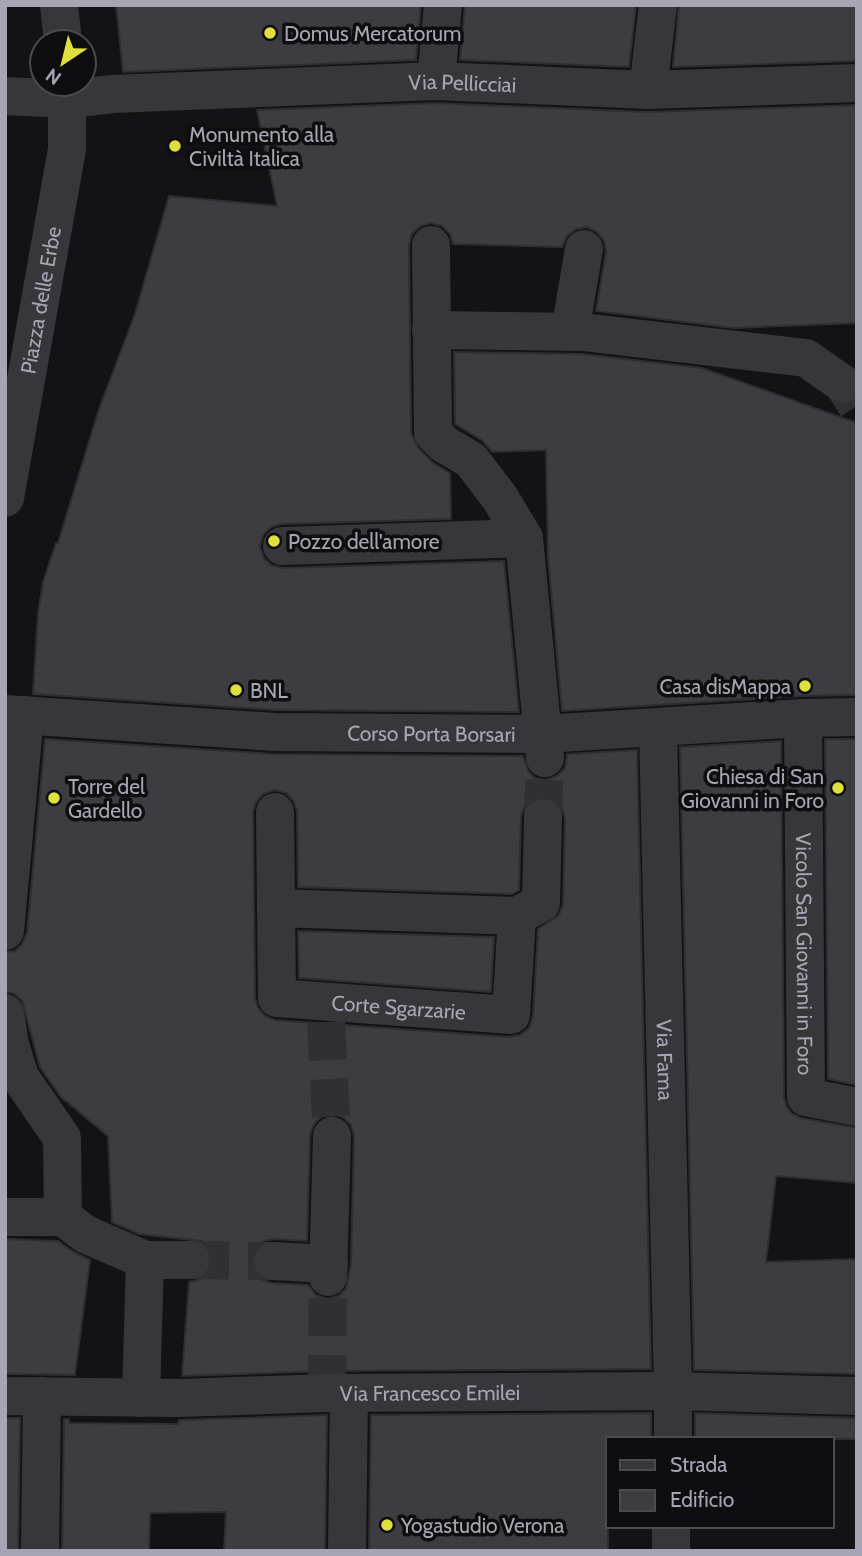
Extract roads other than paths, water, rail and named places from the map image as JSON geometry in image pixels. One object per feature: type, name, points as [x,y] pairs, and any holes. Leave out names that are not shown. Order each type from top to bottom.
[{"type":"street","points":[[59,5],[61,28]]},
{"type":"street","points":[[436,81],[443,5]]},
{"type":"street","points":[[648,90],[658,5]]},
{"type":"street","name":"Via Pellicciai","points":[[98,93],[436,81],[648,90],[805,87],[857,83]]},
{"type":"street","points":[[5,96],[28,94]]},
{"type":"street","name":"Piazza delle Erbe","points":[[5,498],[67,149],[68,98]]},
{"type":"street","points":[[431,245],[433,433],[444,444],[471,460],[500,498],[524,538],[544,747]]},
{"type":"street","points":[[577,332],[584,249]]},
{"type":"street","points":[[431,337],[577,332],[806,358],[843,384]]},
{"type":"street","points":[[282,545],[524,538]]},
{"type":"street","points":[[5,931],[15,714]]},
{"type":"street","name":"Corso Porta Borsari","points":[[15,714],[544,747],[658,728],[857,717]]},
{"type":"street","name":"Vicolo San Giovanni in Foro","points":[[803,718],[806,1097],[857,1107]]},
{"type":"street","name":"Via Fama","points":[[658,728],[673,1437]]},
{"type":"street","name":"Corte Sgarzarie","points":[[275,812],[276,998],[325,1012],[511,1014],[517,916]]},
{"type":"street","points":[[276,908],[517,916],[541,903],[543,818]]},
{"type":"street","points":[[5,1013],[10,1045],[20,1077],[62,1138],[63,1217]]},
{"type":"street","points":[[273,1261],[328,1270],[332,1136]]},
{"type":"street","points":[[5,1217],[63,1217],[85,1234],[145,1260],[191,1260]]},
{"type":"street","points":[[141,1398],[145,1260]]},
{"type":"street","name":"Via Francesco Emilei","points":[[24,1396],[141,1398],[349,1393],[674,1391],[857,1396]]},
{"type":"street","points":[[347,1551],[349,1393]]},
{"type":"street","points":[[24,1396],[40,1551]]},
{"type":"street","points":[[671,1528],[671,1551]]},
{"type":"tunnel","points":[[843,384],[857,406]]},
{"type":"tunnel","points":[[543,818],[545,760]]},
{"type":"tunnel","points":[[326,1022],[332,1136]]},
{"type":"tunnel","points":[[191,1260],[273,1261]]},
{"type":"tunnel","points":[[327,1393],[328,1277]]},
{"type":"place","name":"Domus Mercatorum","points":[[270,33]]},
{"type":"place","name":"Monumento alla Civiltà Italica","points":[[175,146]]},
{"type":"place","name":"Pozzo dell'amore","points":[[274,541]]},
{"type":"place","name":"Casa disMappa","points":[[805,686]]},
{"type":"place","name":"BNL","points":[[236,690]]},
{"type":"place","name":"Chiesa di San Giovanni in Foro","points":[[838,788]]},
{"type":"place","name":"Torre del Gardello","points":[[54,798]]},
{"type":"place","name":"Yogastudio Verona","points":[[387,1525]]}]
